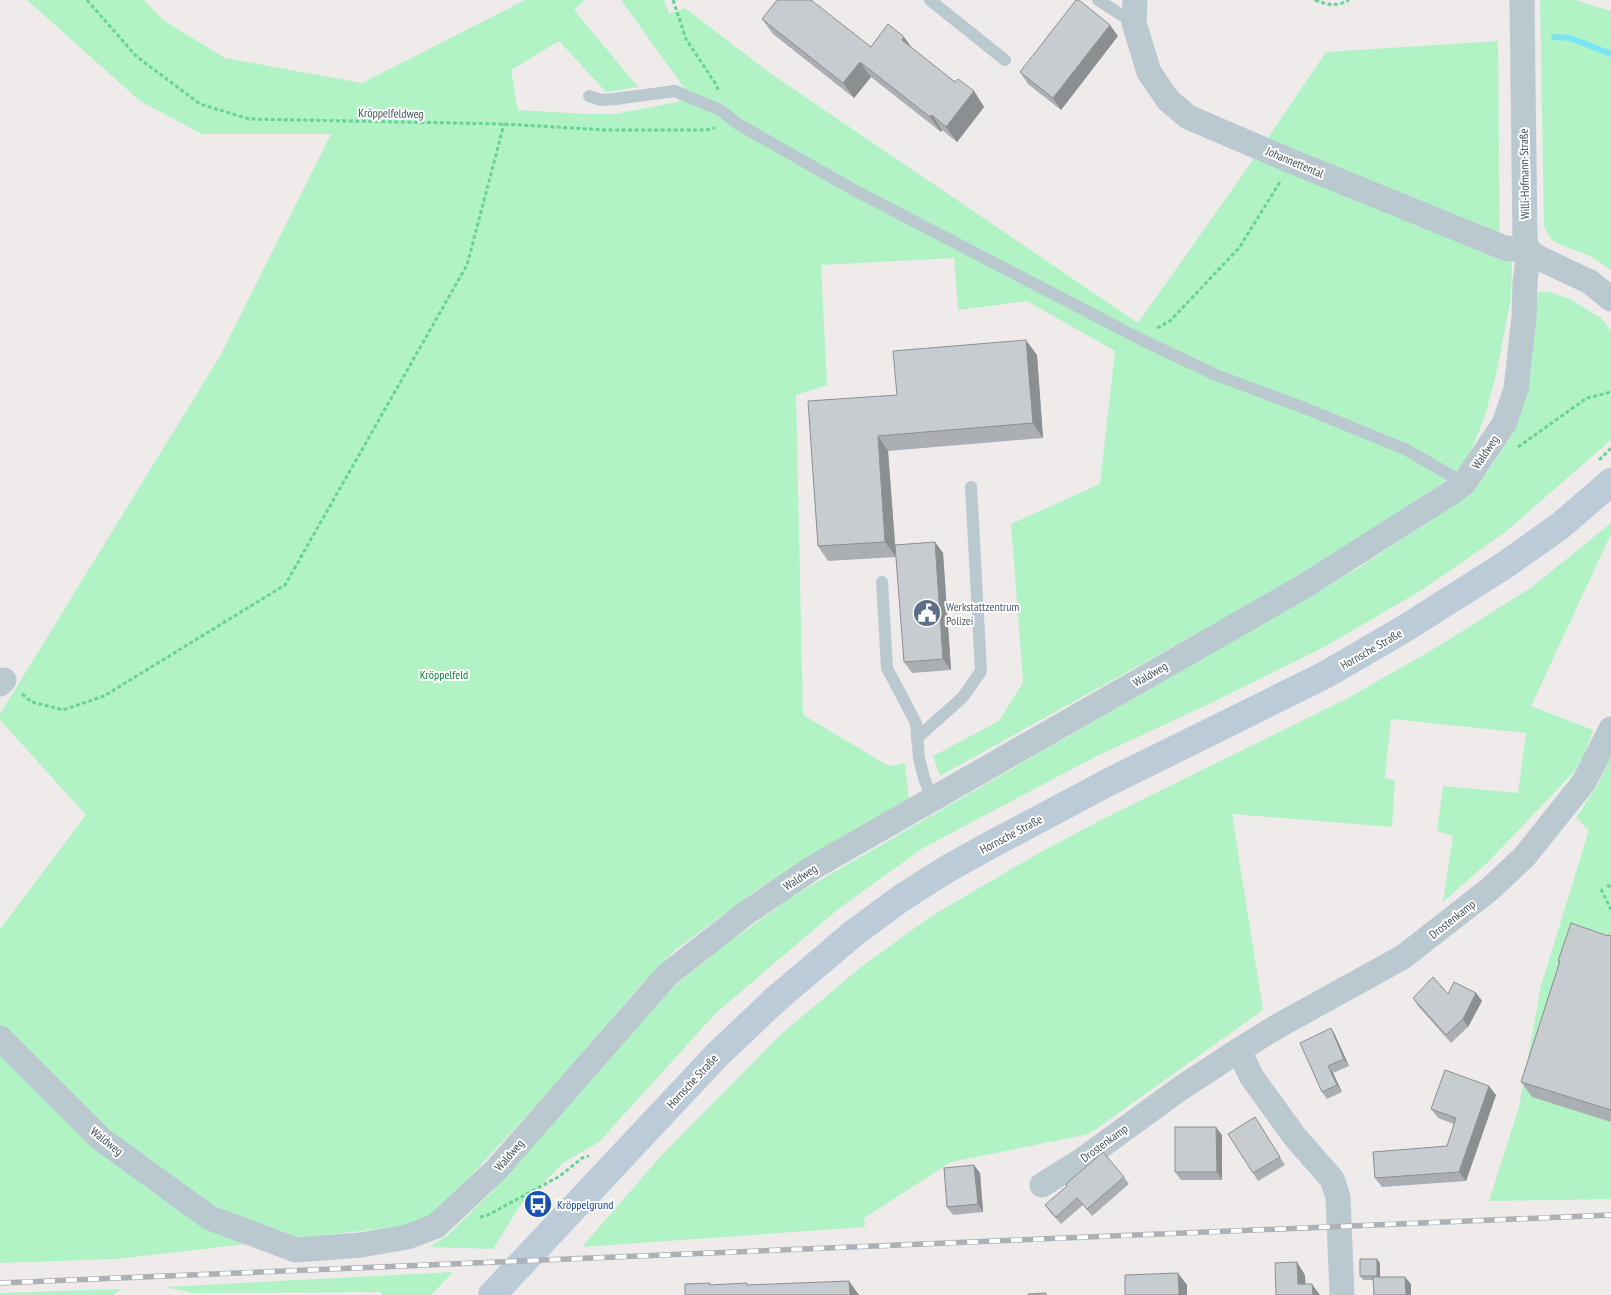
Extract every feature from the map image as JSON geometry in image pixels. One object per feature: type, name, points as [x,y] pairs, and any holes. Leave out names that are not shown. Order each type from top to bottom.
[{"type":"main road","name":"Hornsche Straße","points":[[492,1295],[716,1056],[776,1000],[854,933],[900,899],[947,869],[994,843],[1325,675],[1404,629],[1505,565],[1560,526],[1611,482]]},
{"type":"street","name":"Willi-Hofmann-Straße","points":[[1522,0],[1524,232],[1525,242],[1529,251]]},
{"type":"street","name":"Johannettental","points":[[1135,11],[1148,72],[1168,100],[1188,118],[1505,248],[1529,251]]},
{"type":"street","points":[[1529,251],[1539,258],[1590,282],[1611,299]]},
{"type":"street","name":"Waldweg","points":[[0,1038],[101,1139],[210,1218],[296,1250],[361,1245],[406,1237],[436,1226],[496,1170],[667,975],[746,913],[814,867],[1303,587],[1464,483],[1504,424],[1516,390],[1524,317],[1524,282],[1529,251]]},
{"type":"street","name":"Drostenkamp","points":[[1042,1185],[1082,1160],[1180,1088],[1239,1050],[1278,1026],[1403,957],[1490,889],[1525,856],[1584,782],[1611,729]]},
{"type":"street","points":[[1239,1050],[1251,1076],[1296,1137],[1332,1179],[1338,1197],[1342,1295]]},
{"type":"lane","points":[[930,0],[1005,60]]},
{"type":"lane","points":[[1098,0],[1135,11]]},
{"type":"lane","points":[[589,96],[601,100],[675,91],[720,110],[738,124],[863,195],[1142,340],[1216,375],[1405,449],[1464,483]]},
{"type":"lane","points":[[917,738],[963,696],[981,671],[971,486]]},
{"type":"lane","points":[[882,582],[888,668],[916,723],[919,758],[932,798]]},
{"type":"path","name":"Kröppelfeldweg","points":[[87,0],[136,56],[200,104],[249,119],[504,124],[606,130],[706,130],[738,124]]},
{"type":"path","points":[[673,0],[686,39],[717,86],[720,110]]},
{"type":"path","points":[[1316,0],[1328,5],[1341,4],[1349,0]]},
{"type":"path","points":[[2,682],[32,702],[63,710],[104,696],[285,585],[467,265],[504,124]]},
{"type":"path","points":[[1142,340],[1150,332],[1170,321],[1239,248],[1293,162]]},
{"type":"path","points":[[1484,454],[1514,449],[1587,398],[1611,392]]},
{"type":"path","points":[[1601,889],[1611,910]]},
{"type":"path","points":[[478,1218],[486,1216],[560,1176],[582,1158],[591,1155]]},
{"type":"green space","name":"Kröppelfeld","points":[[27,0],[144,0],[163,20],[225,58],[362,83],[525,0],[585,0],[574,10],[638,87],[606,92],[559,41],[511,70],[518,110],[615,114],[678,102],[685,89],[621,0],[664,0],[669,14],[685,8],[770,73],[1138,323],[1253,160],[1326,52],[1498,41],[1500,256],[1512,262],[1511,298],[1496,375],[1484,419],[1469,455],[1454,474],[1437,487],[1298,577],[940,776],[933,756],[999,721],[1023,682],[1011,524],[1100,484],[1115,351],[1027,301],[958,310],[954,258],[821,265],[827,385],[796,395],[803,715],[889,766],[905,763],[909,799],[759,888],[674,951],[640,986],[549,1091],[432,1215],[404,1226],[116,1259],[0,1263],[0,929],[86,815],[0,720],[0,714],[220,356],[331,134],[202,134],[140,101]]},
{"type":"green space","points":[[1540,0],[1575,0],[1611,11],[1611,270],[1590,256],[1556,243],[1550,238],[1544,226]]},
{"type":"green space","points":[[1539,292],[1550,292],[1570,299],[1601,318],[1611,331],[1611,440],[1504,533],[1422,590],[1326,646],[1209,704],[1097,756],[923,848],[837,910],[716,1013],[599,1142],[563,1163],[520,1206],[493,1249],[430,1247],[448,1235],[491,1193],[667,992],[720,949],[793,896],[1360,567],[1434,518],[1486,473],[1511,437],[1525,393],[1533,304]]},
{"type":"green space","points":[[1611,523],[1611,534],[1531,706],[1593,730],[1585,753],[1574,772],[1488,862],[1443,902],[1453,836],[1437,831],[1443,786],[1518,793],[1526,733],[1391,719],[1385,778],[1395,781],[1392,827],[1232,814],[1263,1010],[1089,1134],[951,1162],[864,1218],[865,1227],[582,1247],[660,1157],[780,1035],[861,967],[930,917],[1039,853],[1101,820],[1348,698],[1437,647],[1532,587]]},
{"type":"green space","points":[[1611,754],[1611,1199],[1489,1201],[1519,1107],[1541,986],[1589,830],[1576,818],[1599,783]]},
{"type":"green space","points":[[453,1272],[431,1295],[381,1295],[381,1292],[194,1293],[165,1287]]},
{"type":"green space","points":[[122,1289],[113,1295],[0,1295],[0,1293]]},
{"type":"building","points":[[777,0],[811,0],[871,47],[888,24],[904,37],[902,40],[955,82],[958,79],[974,91],[946,127],[932,115],[930,117],[860,62],[843,83],[762,19]]},
{"type":"building","points":[[1076,0],[1079,0],[1110,25],[1053,98],[1020,72]]},
{"type":"building","points":[[1026,340],[1033,423],[878,436],[885,542],[818,546],[808,401],[897,395],[893,351]]},
{"type":"building","name":"Werkstattzentrum Polizei","points":[[935,542],[943,659],[904,662],[895,545]]},
{"type":"building","points":[[1571,923],[1611,936],[1611,1110],[1521,1082]]},
{"type":"building","points":[[1433,977],[1448,994],[1454,982],[1476,993],[1463,1019],[1446,1035],[1413,998]]},
{"type":"building","points":[[1331,1028],[1344,1059],[1328,1066],[1337,1085],[1322,1092],[1300,1043]]},
{"type":"building","points":[[1445,1070],[1489,1086],[1459,1172],[1375,1178],[1373,1152],[1447,1146],[1456,1118],[1431,1109]]},
{"type":"building","points":[[1255,1117],[1280,1157],[1253,1173],[1228,1134]]},
{"type":"building","points":[[1175,1127],[1216,1127],[1217,1172],[1175,1172]]},
{"type":"building","points":[[1103,1152],[1124,1177],[1087,1209],[1077,1198],[1056,1217],[1045,1205]]},
{"type":"building","points":[[974,1165],[978,1204],[947,1207],[944,1168]]},
{"type":"building","points":[[1360,1259],[1377,1259],[1377,1276],[1360,1276]]},
{"type":"building","points":[[1297,1262],[1298,1284],[1312,1284],[1313,1295],[1276,1295],[1275,1263]]},
{"type":"building","points":[[1178,1273],[1179,1295],[1125,1295],[1125,1275]]},
{"type":"building","points":[[1373,1277],[1405,1277],[1406,1295],[1374,1295]]},
{"type":"building","points":[[849,1281],[850,1295],[685,1295],[685,1284],[747,1283],[747,1285]]},
{"type":"building","points":[[1046,1293],[1046,1295],[1028,1295],[1028,1294]]},
{"type":"waterway","points":[[1554,37],[1570,38],[1611,54]]},
{"type":"railway","points":[[0,1283],[1611,1215]]},
{"type":"place","name":"Werkstattzentrum Polizei","points":[[927,613]]},
{"type":"place","name":"Kröppelgrund","points":[[538,1204]]}]
